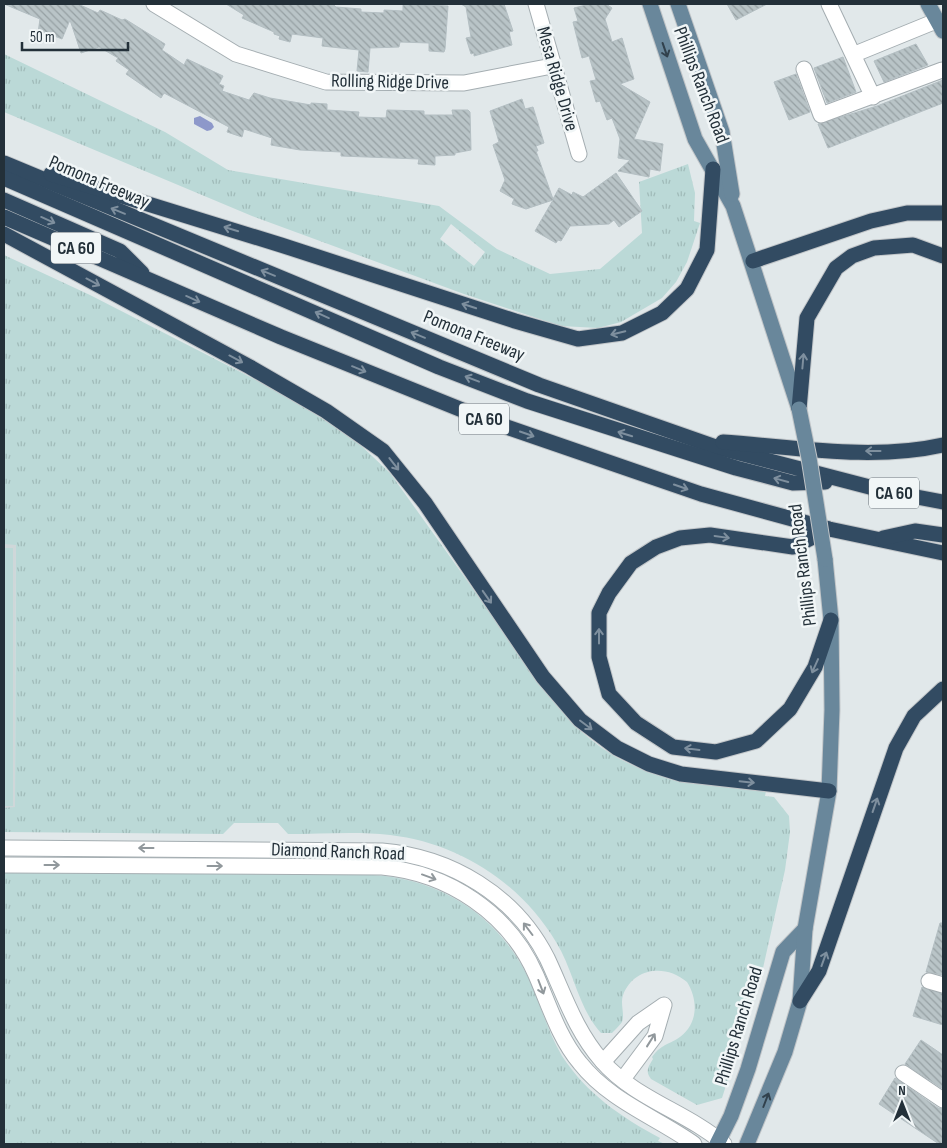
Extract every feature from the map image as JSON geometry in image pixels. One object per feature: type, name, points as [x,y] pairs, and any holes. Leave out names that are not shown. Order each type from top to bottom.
[{"type":"highway","points":[[4,161],[281,245],[515,322],[578,339],[622,334],[662,313],[687,289],[707,250],[713,169]]},
{"type":"highway","name":"Pomona Freeway","points":[[4,161],[539,385],[694,440],[885,491],[943,502]]},
{"type":"highway","points":[[4,178],[439,367],[527,400],[625,434],[793,483],[846,481]]},
{"type":"highway","points":[[4,200],[120,251],[149,280]]},
{"type":"highway","points":[[753,261],[871,221],[907,212],[943,212]]},
{"type":"highway","name":"CA 60","points":[[4,217],[281,338],[492,422],[701,494],[829,529],[943,553]]},
{"type":"highway","points":[[4,234],[267,377],[326,411],[383,451],[424,503],[543,677],[580,720],[616,748],[649,764],[681,774],[829,791]]},
{"type":"highway","points":[[799,409],[807,318],[836,268],[852,256],[874,248],[913,245],[943,256]]},
{"type":"highway","points":[[694,440],[851,451],[902,451],[943,445]]},
{"type":"highway","points":[[829,529],[793,547],[710,535],[680,538],[656,547],[631,563],[602,607],[599,613],[599,657],[609,694],[636,723],[673,747],[716,752],[756,741],[790,709],[815,667],[831,620]]},
{"type":"highway","points":[[877,540],[915,531],[943,535]]},
{"type":"highway","points":[[800,1001],[820,971],[896,748],[914,716],[943,689]]},
{"type":"main road","name":"Phillips Ranch Road","points":[[650,4],[695,139],[733,206],[753,261],[799,409],[809,458],[829,596],[832,710],[829,791],[805,929],[800,1001],[785,1052],[747,1144]]},
{"type":"main road","name":"Phillips Ranch Road","points":[[678,4],[722,132],[733,206]]},
{"type":"main road","points":[[928,4],[941,23]]},
{"type":"main road","name":"Phillips Ranch Road","points":[[720,1143],[748,1069],[784,952],[805,929]]},
{"type":"street","name":"Rolling Ridge Drive","points":[[154,4],[236,54],[326,82],[464,83],[552,66]]},
{"type":"street","name":"Mesa Ridge Drive","points":[[536,4],[552,66],[579,154]]},
{"type":"street","points":[[829,4],[855,54],[873,97]]},
{"type":"street","points":[[855,54],[941,23]]},
{"type":"street","points":[[804,68],[821,115],[942,70]]},
{"type":"street","name":"Diamond Ranch Road","points":[[4,848],[368,850],[403,853],[435,861],[456,870],[482,885],[523,922],[546,957],[574,1020],[603,1062],[644,1095],[698,1125],[720,1143]]},
{"type":"street","name":"Diamond Ranch Road","points":[[4,865],[382,867],[410,871],[438,880],[466,894],[483,907],[518,943],[531,965],[564,1040],[590,1075],[634,1109],[694,1144]]},
{"type":"street","points":[[603,1062],[638,1023],[664,1005],[655,1036],[623,1079]]},
{"type":"street","points":[[903,1073],[943,1100]]},
{"type":"shaded area","points":[[4,544],[16,544],[15,808],[4,808]]},
{"type":"green space","points":[[4,54],[165,132],[228,170],[439,206],[497,249],[550,274],[600,269],[642,233],[639,182],[688,164],[695,193],[694,221],[700,223],[687,262],[676,282],[662,298],[621,322],[598,328],[561,326],[464,294],[252,216],[4,112]],"holes":[[[451,224],[485,252],[474,266],[440,239]]]},
{"type":"green space","points":[[4,255],[90,295],[287,396],[354,439],[390,473],[549,695],[572,722],[596,743],[620,759],[645,770],[672,778],[700,783],[766,791],[765,796],[774,797],[789,816],[790,832],[785,870],[761,977],[722,1098],[697,1105],[651,1079],[648,1074],[652,1057],[655,1053],[684,1034],[693,1020],[695,1005],[687,982],[679,976],[660,971],[651,971],[643,974],[628,986],[623,995],[622,1022],[612,1033],[601,1033],[581,1001],[562,953],[542,921],[506,884],[486,869],[440,847],[416,839],[390,835],[352,833],[288,834],[278,823],[234,823],[223,834],[4,832],[4,808],[15,807],[16,545],[4,544]]},
{"type":"green space","points":[[4,548],[13,548],[13,806],[4,806]]},
{"type":"green space","points":[[4,873],[373,875],[399,878],[447,894],[469,907],[505,941],[520,962],[532,986],[557,1048],[582,1082],[618,1113],[660,1138],[658,1141],[665,1144],[4,1144]]},
{"type":"water","points":[[200,116],[212,123],[214,127],[211,130],[207,131],[194,124],[194,118]]},
{"type":"building","points":[[4,4],[78,4],[98,13],[100,10],[122,20],[125,19],[165,44],[162,50],[184,65],[187,59],[223,76],[219,84],[224,86],[222,91],[249,100],[254,93],[270,98],[311,105],[311,103],[327,104],[327,110],[359,112],[358,117],[386,118],[387,110],[424,111],[424,115],[453,115],[452,110],[468,110],[470,112],[471,150],[455,153],[455,155],[435,156],[435,165],[418,164],[419,159],[341,156],[341,152],[300,150],[271,145],[272,138],[244,129],[242,137],[227,132],[229,127],[164,93],[161,98],[126,74],[129,70],[116,61],[118,58],[99,47],[81,53],[70,20],[62,39],[52,35],[51,38],[38,33],[40,19]]},
{"type":"building","points":[[226,4],[333,4],[336,7],[361,9],[361,12],[384,13],[384,10],[403,11],[403,4],[448,6],[445,49],[444,52],[429,51],[429,43],[400,42],[399,47],[370,48],[368,72],[357,71],[359,50],[322,46],[323,38],[292,34],[290,42],[279,39],[280,36],[274,34],[274,32],[242,18],[244,15]]},
{"type":"building","points":[[461,4],[504,4],[513,31],[509,32],[512,45],[474,56],[474,53],[471,54],[466,38],[471,37],[466,7]]},
{"type":"building","points":[[590,4],[606,4],[612,8],[605,19],[612,42],[622,38],[634,79],[620,84],[650,102],[634,139],[663,144],[660,171],[650,169],[649,177],[618,171],[630,160],[618,158],[620,139],[612,118],[607,120],[600,101],[596,102],[590,81],[596,80],[589,56],[582,58],[573,22],[578,21],[574,8]]},
{"type":"building","points":[[727,4],[767,4],[736,20]]},
{"type":"building","points":[[916,44],[928,65],[884,82],[874,61]]},
{"type":"building","points":[[843,57],[856,92],[827,103],[814,68]]},
{"type":"building","points":[[796,74],[810,112],[789,120],[774,82]]},
{"type":"building","points":[[943,80],[943,103],[828,148],[818,124],[877,106]]},
{"type":"building","points":[[522,99],[525,109],[533,107],[544,143],[536,146],[538,151],[536,151],[553,199],[559,188],[572,195],[573,192],[583,197],[616,173],[642,211],[619,227],[614,220],[609,224],[570,226],[561,241],[558,240],[556,243],[535,231],[553,200],[526,209],[512,204],[514,199],[500,191],[505,180],[493,145],[499,142],[490,111]]},
{"type":"building","points":[[940,923],[943,923],[943,975],[926,972]]},
{"type":"building","points":[[922,987],[943,994],[943,1025],[913,1016]]},
{"type":"building","points":[[921,1040],[943,1055],[943,1089],[905,1064]]},
{"type":"building","points":[[895,1078],[938,1108],[943,1109],[943,1144],[939,1144],[879,1104]]}]
